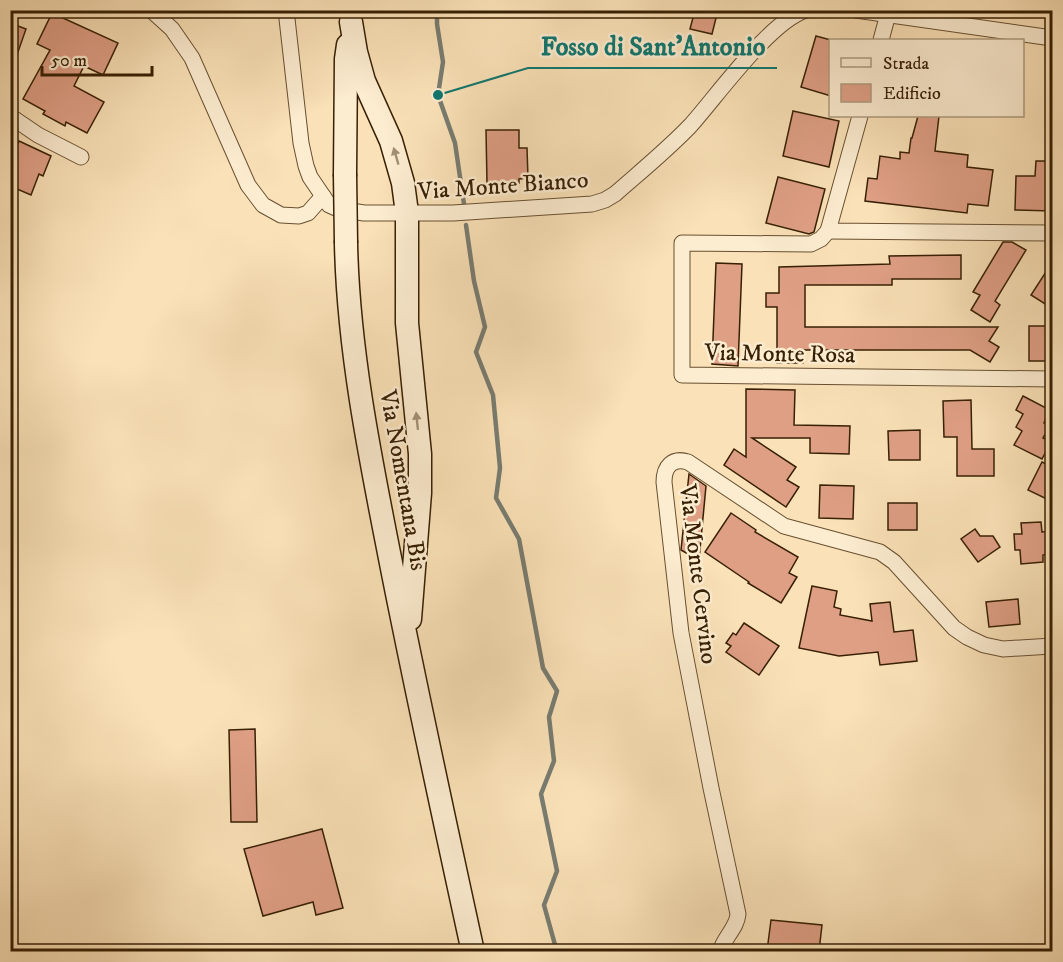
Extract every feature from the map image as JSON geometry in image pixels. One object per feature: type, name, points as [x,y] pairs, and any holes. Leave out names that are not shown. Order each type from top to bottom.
[{"type":"main road","points":[[352,16],[356,52],[364,81],[391,141],[403,183],[407,213],[407,323],[420,454],[420,493],[408,647]]},
{"type":"main road","name":"Via Nomentana Bis","points":[[352,16],[346,59],[345,174],[348,295],[371,461],[473,951]]},
{"type":"street","points":[[152,10],[172,29],[192,58],[248,185],[259,201],[275,213],[293,217],[309,213],[323,196]]},
{"type":"street","name":"Via Monte Bianco","points":[[286,10],[301,143],[306,166],[323,196],[329,205],[350,212],[407,213],[535,208],[592,204],[605,200],[615,194],[688,128],[771,33],[789,18],[806,10]]},
{"type":"street","points":[[856,10],[1053,38]]},
{"type":"street","points":[[881,39],[888,14]]},
{"type":"street","points":[[10,116],[38,135],[81,157]]},
{"type":"street","points":[[860,117],[828,231],[1053,232]]},
{"type":"street","name":"Via Monte Rosa","points":[[828,231],[821,239],[811,244],[682,243],[682,375],[1053,379]]},
{"type":"street","name":"Via Monte Cervino","points":[[720,951],[723,942],[738,924],[738,914],[681,633],[664,483],[665,471],[669,465],[678,460],[688,462],[784,526],[880,552],[894,562],[954,628],[975,641],[1003,649],[1053,646]]},
{"type":"building","points":[[695,10],[718,10],[712,34],[690,29]]},
{"type":"building","points":[[52,13],[118,43],[103,75],[84,66],[74,86],[104,102],[87,133],[66,122],[65,126],[43,114],[45,111],[23,99],[50,50],[37,44]]},
{"type":"building","points":[[10,23],[26,29],[12,69],[10,68]]},
{"type":"building","points":[[816,36],[829,39],[829,95],[801,87]]},
{"type":"building","points":[[793,111],[839,121],[829,167],[783,156]]},
{"type":"building","points":[[918,117],[939,117],[935,151],[968,155],[967,167],[993,170],[988,206],[968,204],[967,213],[865,201],[868,178],[877,179],[880,156],[900,159],[900,152],[909,153]]},
{"type":"building","points":[[486,130],[519,130],[519,148],[527,148],[528,178],[519,179],[519,183],[487,183]]},
{"type":"building","points":[[19,141],[51,156],[43,176],[39,174],[31,195],[10,186],[10,160]]},
{"type":"building","points":[[1036,161],[1053,161],[1053,211],[1015,210],[1016,176],[1035,176]]},
{"type":"building","points":[[778,177],[825,189],[814,232],[809,234],[766,223]]},
{"type":"building","points":[[1003,242],[1012,242],[1026,250],[995,301],[1000,305],[990,322],[971,310],[980,295],[973,292]]},
{"type":"building","points":[[961,255],[961,279],[892,279],[892,285],[805,285],[805,327],[998,327],[989,341],[999,347],[990,362],[970,350],[803,350],[803,363],[777,363],[777,307],[766,307],[766,293],[779,293],[779,267],[890,264],[889,256]]},
{"type":"building","points":[[1053,261],[1053,309],[1031,295]]},
{"type":"building","points":[[716,263],[742,264],[738,366],[712,364]]},
{"type":"building","points":[[1029,326],[1053,326],[1053,361],[1029,361]]},
{"type":"building","points":[[746,389],[795,390],[794,425],[850,426],[849,454],[810,453],[810,438],[752,438],[796,467],[787,480],[799,487],[786,507],[724,465],[734,449],[746,457]]},
{"type":"building","points":[[1023,396],[1050,410],[1044,423],[1050,426],[1043,438],[1051,442],[1042,459],[1014,445],[1022,431],[1016,427],[1023,414],[1016,410]]},
{"type":"building","points":[[971,400],[972,449],[994,449],[994,476],[957,476],[957,437],[944,437],[943,401]]},
{"type":"building","points":[[920,430],[920,460],[889,460],[888,431]]},
{"type":"building","points":[[1042,462],[1053,467],[1053,502],[1028,490]]},
{"type":"building","points":[[689,474],[706,486],[699,560],[681,550]]},
{"type":"building","points":[[820,485],[854,486],[853,519],[819,518]]},
{"type":"building","points":[[888,503],[917,503],[917,530],[888,530]]},
{"type":"building","points":[[731,513],[756,530],[755,532],[798,557],[789,573],[797,577],[781,603],[705,552]]},
{"type":"building","points":[[1041,522],[1042,532],[1053,531],[1053,549],[1046,550],[1047,554],[1043,555],[1043,562],[1021,564],[1020,550],[1015,550],[1014,534],[1022,534],[1021,523]]},
{"type":"building","points":[[975,529],[980,536],[993,536],[1000,547],[978,562],[961,539]]},
{"type":"building","points":[[812,586],[837,591],[834,607],[841,609],[840,615],[872,621],[870,604],[890,602],[894,632],[913,630],[917,661],[880,665],[878,652],[839,656],[799,648]]},
{"type":"building","points":[[1018,599],[1020,624],[989,627],[986,602]]},
{"type":"building","points":[[744,623],[779,646],[759,675],[726,652],[731,646],[726,643],[733,633],[736,635]]},
{"type":"building","points":[[255,729],[257,822],[231,822],[229,730]]},
{"type":"building","points":[[322,829],[343,908],[316,915],[313,902],[263,916],[244,849]]},
{"type":"building","points":[[771,920],[822,925],[819,951],[767,951]]},
{"type":"waterway","points":[[437,10],[443,62],[438,95],[455,143],[464,204]]},
{"type":"waterway","points":[[466,225],[474,281],[485,327],[476,352],[493,395],[500,468],[496,498],[519,539],[543,668],[557,691],[549,717],[554,761],[541,794],[557,871],[544,905],[557,952]]},
{"type":"place","name":"Fosso di Sant'Antonio","points":[[438,95]]}]
